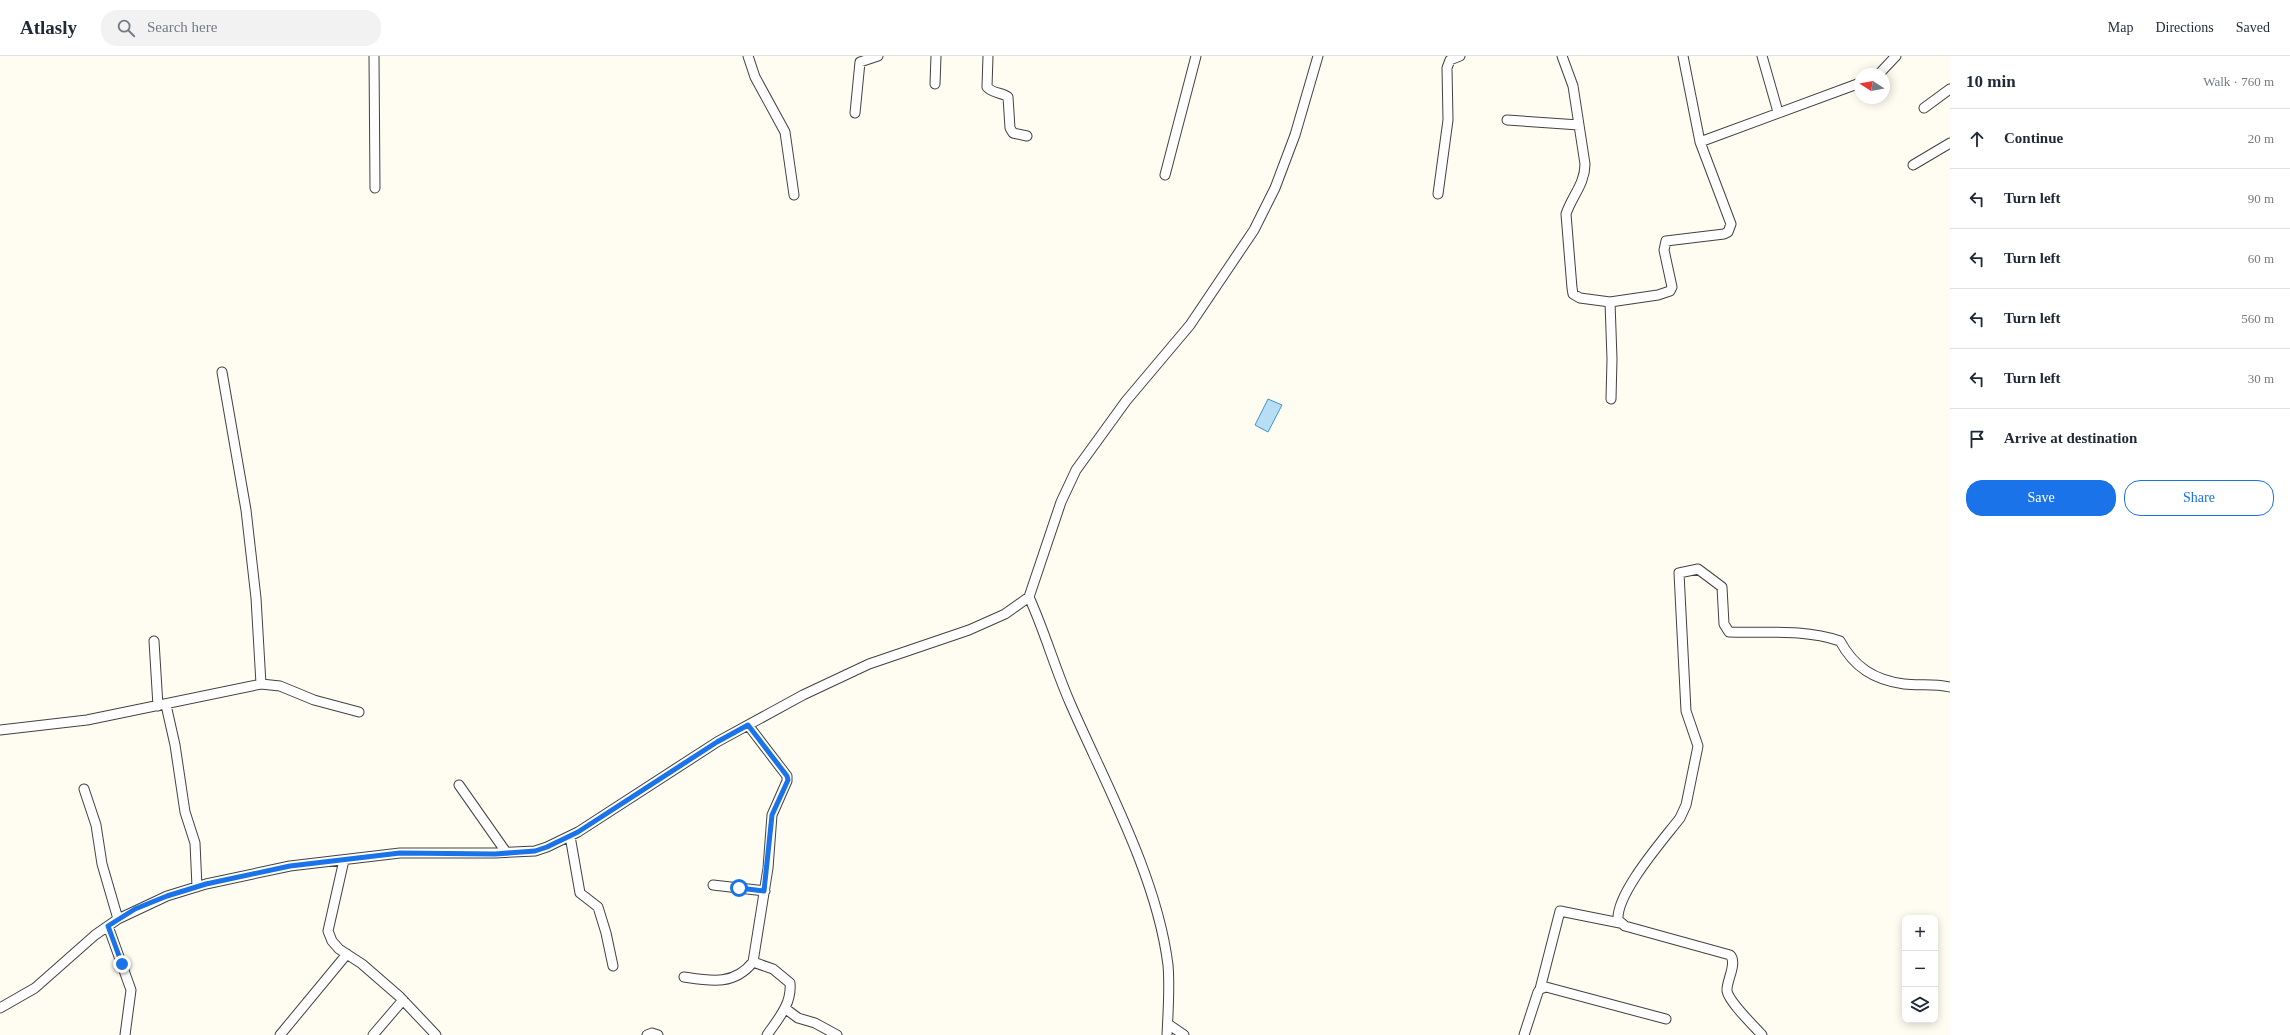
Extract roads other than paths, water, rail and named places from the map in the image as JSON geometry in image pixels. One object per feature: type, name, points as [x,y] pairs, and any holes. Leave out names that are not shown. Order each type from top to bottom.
[{"type":"street","points":[[374,56],[375,188]]},
{"type":"street","points":[[748,56],[755,77],[785,132],[794,195]]},
{"type":"street","points":[[855,113],[860,62],[878,56]]},
{"type":"street","points":[[935,84],[936,56]]},
{"type":"street","points":[[988,56],[987,88],[991,91],[1004,94],[1008,98],[1010,128],[1012,133],[1027,136]]},
{"type":"street","points":[[1165,174],[1196,56]]},
{"type":"street","points":[[0,1008],[35,988],[118,919],[167,896],[197,887],[290,866],[400,853],[535,851],[570,836],[717,742],[837,678],[869,664],[969,630],[1005,614],[1030,597],[1061,502],[1076,470],[1126,401],[1190,325],[1254,230],[1275,188],[1285,161],[1318,56]]},
{"type":"street","points":[[1438,194],[1448,120],[1447,68],[1450,60],[1460,56]]},
{"type":"street","points":[[1562,56],[1573,86],[1585,175],[1569,205],[1566,214],[1573,294],[1580,298],[1610,302],[1658,295],[1670,291],[1672,287],[1664,250],[1666,241],[1724,234],[1728,232],[1731,224],[1700,142],[1683,56]]},
{"type":"street","points":[[1762,56],[1778,112]]},
{"type":"street","points":[[1885,68],[1896,56]]},
{"type":"street","points":[[1700,142],[1854,85]]},
{"type":"street","points":[[1924,108],[1950,89]]},
{"type":"street","points":[[1507,120],[1579,125]]},
{"type":"street","points":[[1913,165],[1950,143]]},
{"type":"street","points":[[1610,302],[1612,359],[1611,399]]},
{"type":"street","points":[[222,372],[246,510],[256,598],[261,684]]},
{"type":"street","points":[[1620,923],[1618,915],[1628,888],[1685,811],[1698,746],[1686,711],[1679,573],[1698,569],[1722,588],[1724,624],[1728,632],[1776,631],[1821,635],[1840,641],[1849,657],[1874,677],[1904,684],[1934,683],[1950,687]]},
{"type":"street","points":[[1030,597],[1045,632],[1068,699],[1135,850],[1152,897],[1163,937],[1168,967],[1167,1035]]},
{"type":"street","points":[[154,641],[162,706],[175,745],[185,812],[195,843],[197,887]]},
{"type":"street","points":[[0,730],[87,720],[162,706],[261,684],[280,686],[314,700],[359,712]]},
{"type":"street","points":[[684,977],[716,982],[743,972],[753,962],[764,891],[772,815],[788,780],[787,776],[748,725]]},
{"type":"street","points":[[459,785],[506,852]]},
{"type":"street","points":[[84,789],[96,825],[102,864],[118,919]]},
{"type":"street","points":[[570,836],[580,892],[598,907],[606,933],[613,966]]},
{"type":"street","points":[[344,860],[328,931],[332,941],[362,964],[403,1000],[436,1035]]},
{"type":"street","points":[[713,885],[764,891]]},
{"type":"street","points":[[1524,1035],[1540,989],[1560,911],[1620,923],[1660,937],[1730,955],[1733,962],[1727,988],[1729,997],[1762,1035]]},
{"type":"street","points":[[108,926],[130,990],[125,1035]]},
{"type":"street","points":[[280,1035],[347,954]]},
{"type":"street","points":[[753,962],[773,969],[790,983],[791,991],[786,1009],[767,1035]]},
{"type":"street","points":[[1540,989],[1551,988],[1666,1019]]},
{"type":"street","points":[[373,1035],[403,1000]]},
{"type":"street","points":[[786,1009],[798,1018],[815,1023],[837,1035]]},
{"type":"street","points":[[1168,1024],[1184,1035]]},
{"type":"street","points":[[647,1035],[652,1033],[658,1035]]},
{"type":"water","points":[[1268,399],[1282,405],[1268,432],[1255,425]]}]
